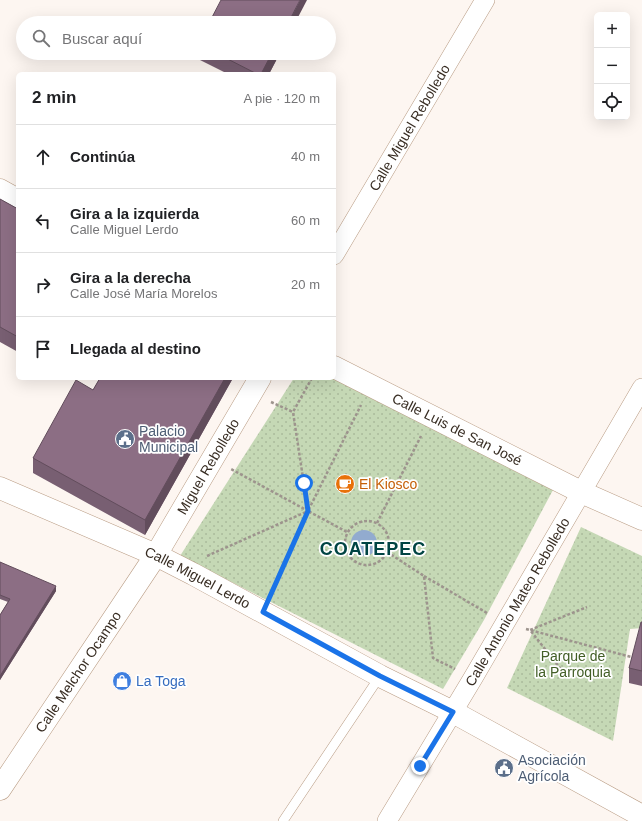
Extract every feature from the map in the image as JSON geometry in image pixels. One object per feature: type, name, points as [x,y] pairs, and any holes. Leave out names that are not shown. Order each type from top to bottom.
[{"type":"street","name":"Calle Miguel Rebolledo","points":[[336,252],[485,0]]},
{"type":"street","points":[[0,190],[16,199]]},
{"type":"street","name":"Calle Luis de San José","points":[[336,368],[581,492],[642,519]]},
{"type":"street","name":"Miguel Rebolledo","points":[[156,555],[259,380]]},
{"type":"street","name":"Calle Antonio Mateo Rebolledo","points":[[387,821],[505,624],[642,388]]},
{"type":"street","name":"Calle Miguel Lerdo","points":[[0,488],[156,555],[380,676],[453,712],[642,816]]},
{"type":"street","name":"Calle Melchor Ocampo","points":[[0,789],[156,555]]},
{"type":"lane","points":[[283,821],[380,676]]},
{"type":"path","points":[[308,511],[293,412],[311,380]]},
{"type":"path","points":[[263,612],[308,511],[370,385]]},
{"type":"path","points":[[377,523],[431,416]]},
{"type":"path","points":[[213,460],[347,532]]},
{"type":"path","points":[[193,574],[205,557],[308,511]]},
{"type":"path","points":[[368,521],[377,523],[383,528],[388,536],[389,544],[386,552],[381,559],[374,563],[365,564],[356,562],[350,557],[346,549],[345,541],[347,532],[352,526],[360,522],[368,521]]},
{"type":"path","points":[[386,552],[505,624],[636,658]]},
{"type":"path","points":[[424,576],[433,658],[473,678]]},
{"type":"path","points":[[530,630],[587,607]]},
{"type":"path","points":[[530,630],[566,677]]},
{"type":"green space","points":[[336,379],[554,488],[484,620],[443,689],[180,556],[293,380]]},
{"type":"green space","name":"Parque de la Parroquia","points":[[581,527],[642,556],[642,628],[630,629],[613,741],[507,688]]},
{"type":"water","points":[[364,530],[373,534],[377,543],[373,552],[364,556],[355,552],[351,543],[355,534]]},
{"type":"building","points":[[221,0],[300,0],[292,16],[213,16]]},
{"type":"building","points":[[230,60],[268,60],[262,72],[253,72]]},
{"type":"building","points":[[0,199],[16,208],[16,336],[0,327]]},
{"type":"building","name":"Palacio Municipal","points":[[76,380],[93,390],[99,380],[224,380],[145,520],[33,458]]},
{"type":"building","points":[[0,562],[56,586],[0,676],[0,615],[10,599],[0,595]]},
{"type":"building","points":[[642,622],[642,671],[629,668]]},
{"type":"place","name":"Palacio Municipal","points":[[125,439]]},
{"type":"place","name":"El Kiosco","points":[[345,484]]},
{"type":"place","name":"La Toga","points":[[122,681]]},
{"type":"place","name":"Asociación Agrícola","points":[[504,768]]},
{"type":"district","name":"COATEPEC","points":[[373,549]]},
{"type":"route","points":[[304,483],[308,511],[263,612],[380,676],[453,712],[420,766]]}]
